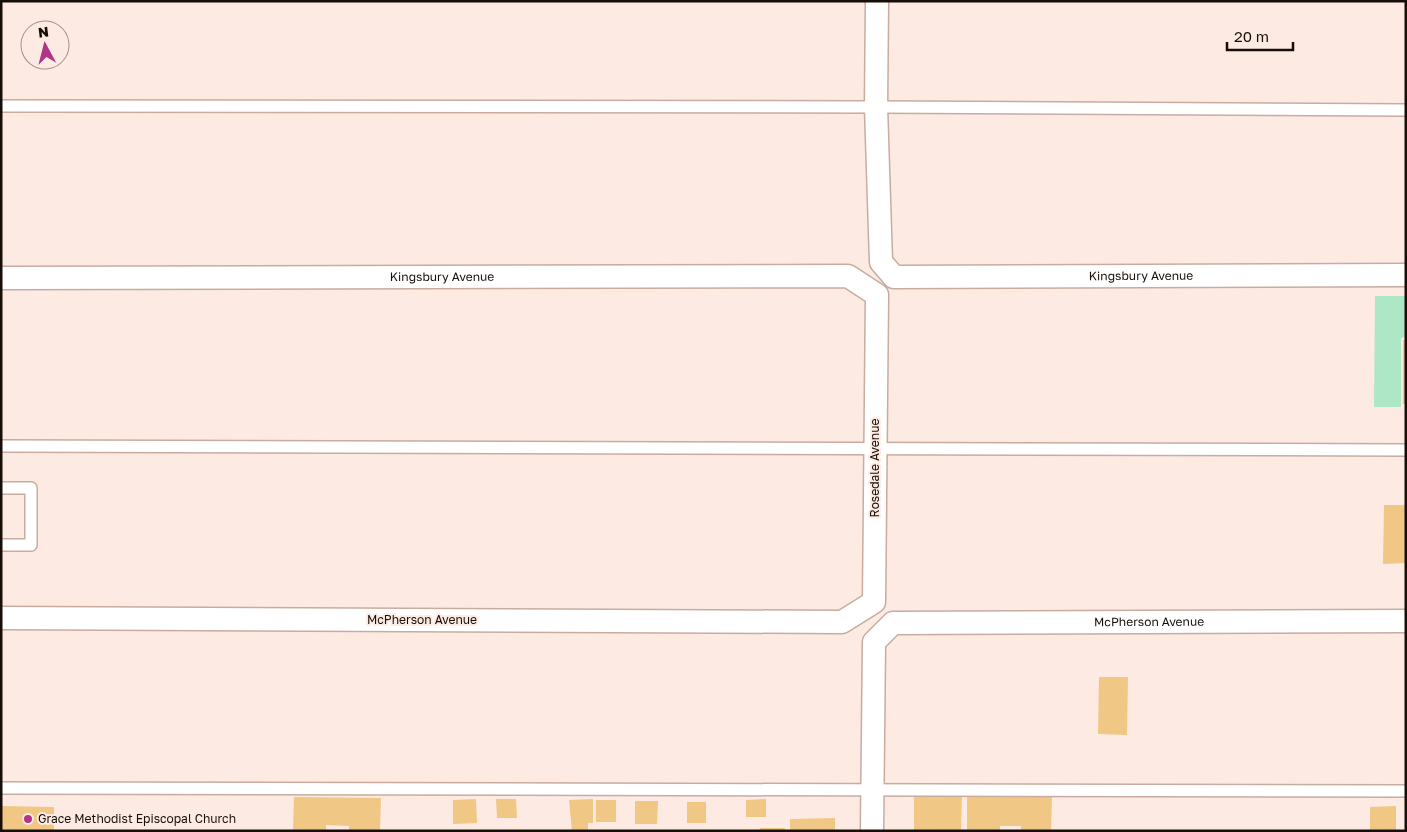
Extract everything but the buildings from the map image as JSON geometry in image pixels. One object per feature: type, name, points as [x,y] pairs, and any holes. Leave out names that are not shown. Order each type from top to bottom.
[{"type":"street","points":[[876,107],[878,1]]},
{"type":"street","name":"Kingsbury Avenue","points":[[876,107],[881,262],[894,277],[1406,275]]},
{"type":"street","name":"Kingsbury Avenue","points":[[1,278],[848,276],[877,296]]},
{"type":"street","name":"Rosedale Avenue","points":[[842,622],[874,602],[877,296]]},
{"type":"street","name":"McPherson Avenue","points":[[1,618],[842,622]]},
{"type":"street","name":"McPherson Avenue","points":[[872,791],[874,642],[893,622],[1406,620]]},
{"type":"street","points":[[872,791],[872,831]]},
{"type":"lane","points":[[1,106],[1406,110]]},
{"type":"lane","points":[[1,446],[1406,450]]},
{"type":"lane","points":[[1,488],[31,488],[31,545],[1,545]]},
{"type":"lane","points":[[1,788],[1406,792]]},
{"type":"green space","points":[[1375,296],[1406,296],[1406,337],[1401,338],[1401,407],[1374,407]]},
{"type":"place","name":"Grace Methodist Episcopal Church","points":[[28,819]]}]
